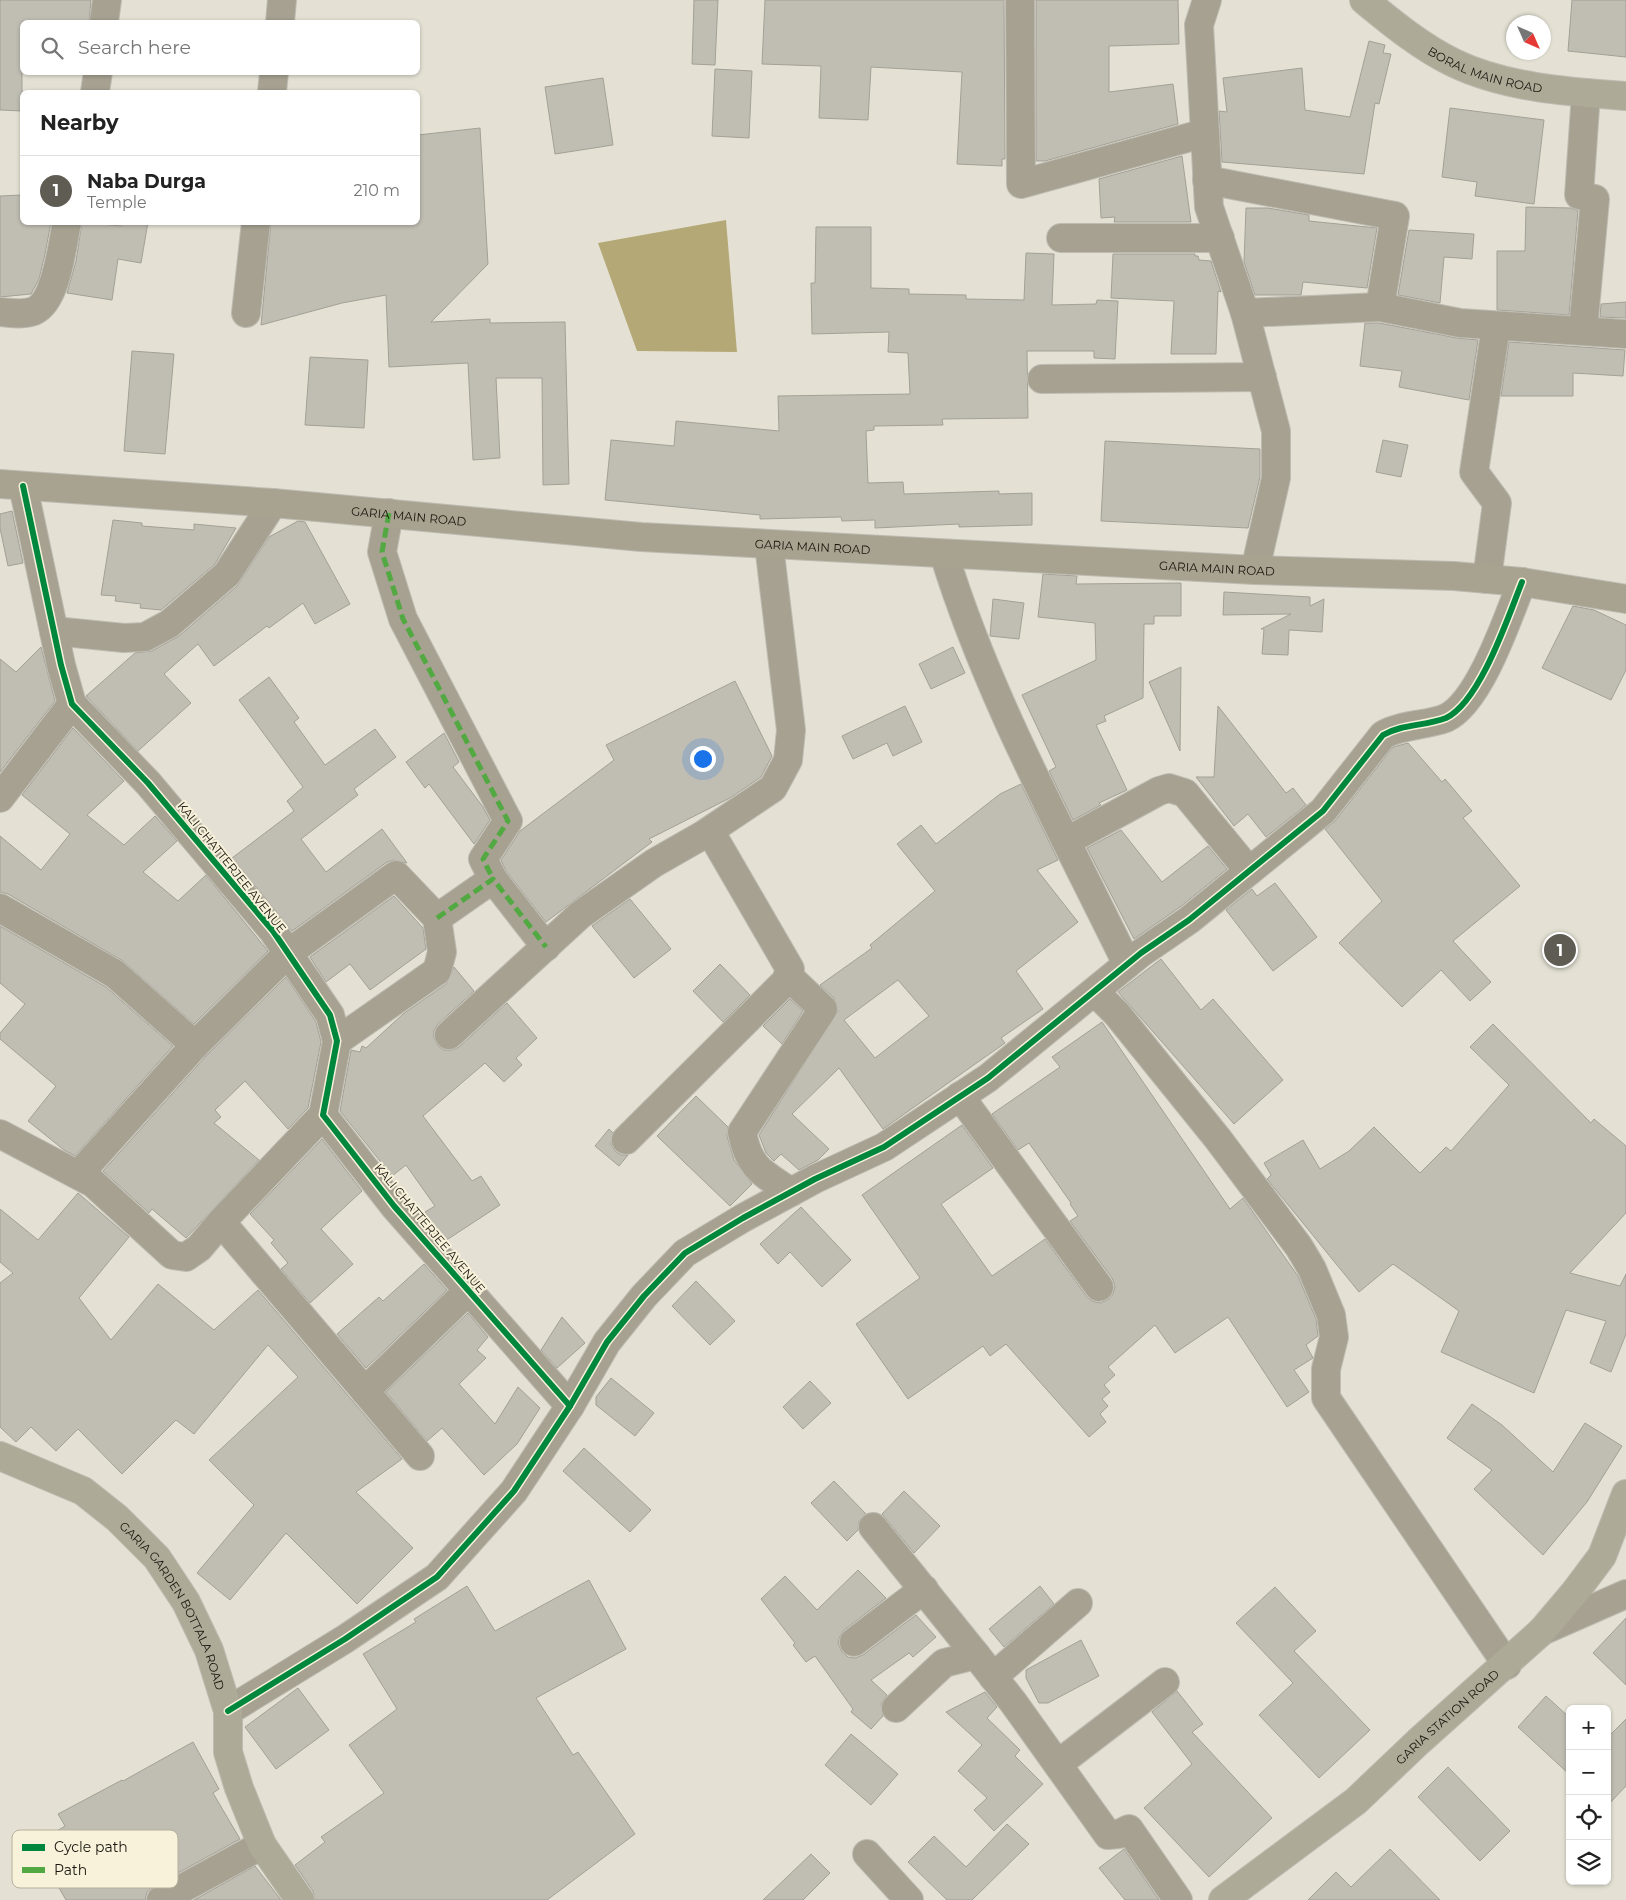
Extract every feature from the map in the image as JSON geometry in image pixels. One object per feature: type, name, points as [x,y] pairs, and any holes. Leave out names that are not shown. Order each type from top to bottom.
[{"type":"main road","name":"BORAL MAIN ROAD","points":[[1364,0],[1408,35],[1455,64],[1502,80],[1586,94],[1626,96]]},
{"type":"main road","name":"GARIA MAIN ROAD","points":[[11,485],[273,503],[641,537],[1255,570],[1487,579],[1522,582],[1626,599]]},
{"type":"main road","name":"GARIA GARDEN BOTTALA ROAD","points":[[0,1456],[83,1491],[117,1518],[157,1558],[186,1602],[209,1650],[228,1711],[228,1752],[239,1788],[262,1845],[300,1900]]},
{"type":"main road","name":"GARIA STATION ROAD","points":[[1224,1900],[1356,1801],[1418,1742],[1507,1665],[1542,1631],[1602,1556],[1626,1494]]},
{"type":"street","points":[[104,20],[107,0]]},
{"type":"street","points":[[280,20],[282,0]]},
{"type":"street","points":[[1020,0],[1021,184],[1205,132]]},
{"type":"street","points":[[1207,0],[1198,25],[1209,207],[1245,313],[1276,431],[1276,478],[1255,570]]},
{"type":"street","points":[[95,90],[98,75]]},
{"type":"street","points":[[272,90],[274,75]]},
{"type":"street","points":[[1583,330],[1595,199],[1579,194],[1586,94]]},
{"type":"street","points":[[1207,180],[1395,216],[1380,307]]},
{"type":"street","points":[[0,312],[25,314],[36,310],[44,304],[54,285],[66,225]]},
{"type":"street","points":[[246,313],[256,225]]},
{"type":"street","points":[[1061,238],[1220,238]]},
{"type":"street","points":[[1245,313],[1380,307],[1460,323],[1626,334]]},
{"type":"street","points":[[1487,579],[1497,503],[1474,472],[1496,326]]},
{"type":"street","points":[[1042,379],[1262,377]]},
{"type":"street","points":[[0,798],[72,704],[54,631],[11,485]]},
{"type":"street","points":[[54,631],[124,638],[145,637],[169,624],[227,574],[273,503]]},
{"type":"street","points":[[389,513],[382,552],[403,619],[508,821],[484,859],[493,879],[546,947]]},
{"type":"street","points":[[449,1035],[580,915],[654,863],[710,831],[773,788],[788,760],[791,730],[769,545]]},
{"type":"street","points":[[944,554],[958,598],[993,687],[1127,964]]},
{"type":"street","points":[[228,1711],[345,1639],[436,1577],[514,1491],[570,1406],[607,1342],[644,1296],[685,1253],[791,1192],[884,1147],[988,1078],[1127,964],[1189,920],[1323,811],[1383,736],[1392,730],[1446,718],[1464,705],[1476,686],[1502,633],[1522,582]]},
{"type":"street","name":"KALI CHATTERJEE AVENUE","points":[[72,704],[148,783],[274,932],[287,954],[330,1015],[337,1041],[323,1115],[394,1206],[570,1406]]},
{"type":"street","points":[[1067,840],[1159,790],[1178,789],[1185,793],[1249,871]]},
{"type":"street","points":[[626,1140],[786,982],[790,969],[710,831]]},
{"type":"street","points":[[79,1174],[196,1045],[287,954],[396,876],[437,918],[442,952],[437,971],[337,1041]]},
{"type":"street","points":[[437,918],[493,879]]},
{"type":"street","points":[[0,908],[115,974],[196,1045]]},
{"type":"street","points":[[788,976],[822,1009],[742,1132],[748,1153],[756,1169],[791,1192]]},
{"type":"street","points":[[1095,992],[1117,1014],[1218,1139],[1299,1247],[1312,1269],[1331,1315],[1334,1337],[1326,1369],[1326,1398],[1507,1665]]},
{"type":"street","points":[[960,1096],[1099,1288]]},
{"type":"street","points":[[0,1134],[93,1183],[172,1255],[186,1257],[199,1248],[221,1222],[323,1115]]},
{"type":"street","points":[[221,1222],[420,1456]]},
{"type":"street","points":[[365,1390],[468,1291]]},
{"type":"street","points":[[873,1527],[993,1677],[1108,1835],[1119,1834],[1129,1830],[1178,1900]]},
{"type":"street","points":[[854,1642],[924,1590]]},
{"type":"street","points":[[1542,1631],[1626,1594]]},
{"type":"street","points":[[993,1677],[1078,1603]]},
{"type":"street","points":[[896,1708],[944,1663],[976,1655]]},
{"type":"street","points":[[1058,1764],[1166,1682]]},
{"type":"street","points":[[161,1900],[262,1845]]},
{"type":"street","points":[[867,1854],[909,1900]]},
{"type":"shaded area","points":[[726,220],[737,352],[637,351],[598,243]]},
{"type":"building","points":[[0,0],[91,0],[89,20],[20,20],[20,75],[22,75],[22,90],[20,90],[20,111],[0,110]]},
{"type":"building","points":[[694,0],[718,0],[715,65],[692,64]]},
{"type":"building","points":[[765,0],[1004,0],[1005,159],[1002,159],[1002,166],[957,164],[962,72],[871,67],[868,120],[819,118],[821,66],[762,64]]},
{"type":"building","points":[[1036,0],[1178,0],[1179,44],[1109,46],[1109,92],[1173,84],[1178,124],[1045,161],[1036,161]]},
{"type":"building","points":[[1572,0],[1626,0],[1626,57],[1568,51]]},
{"type":"building","points":[[1369,41],[1385,45],[1383,53],[1391,54],[1379,104],[1375,103],[1364,174],[1222,162],[1219,111],[1227,112],[1223,78],[1302,68],[1305,110],[1350,117]]},
{"type":"building","points":[[715,69],[752,71],[749,138],[712,136]]},
{"type":"building","points":[[603,78],[613,145],[555,154],[545,87]]},
{"type":"building","points":[[1450,108],[1544,120],[1534,204],[1475,196],[1477,182],[1442,177]]},
{"type":"building","points":[[480,128],[488,264],[431,322],[490,319],[490,323],[565,322],[569,484],[543,485],[542,378],[496,378],[500,458],[473,460],[468,363],[389,367],[386,295],[342,303],[261,325],[271,225],[420,225],[420,135]]},
{"type":"building","points":[[1182,156],[1191,222],[1114,222],[1115,217],[1101,218],[1099,179]]},
{"type":"building","points":[[20,195],[20,225],[50,225],[39,279],[31,294],[0,297],[0,196]]},
{"type":"building","points":[[1526,207],[1571,208],[1578,211],[1569,315],[1497,310],[1497,251],[1525,251]]},
{"type":"building","points":[[1246,208],[1268,208],[1309,215],[1309,221],[1377,228],[1367,288],[1303,282],[1301,295],[1255,295],[1244,262]]},
{"type":"building","points":[[82,225],[147,225],[141,263],[118,259],[112,300],[67,293],[76,261]]},
{"type":"building","points":[[816,227],[871,227],[871,288],[909,289],[909,294],[966,295],[966,299],[1024,300],[1026,253],[1054,254],[1052,305],[1096,304],[1097,300],[1118,301],[1115,359],[1094,358],[1094,351],[1027,351],[1028,418],[942,419],[943,425],[874,426],[874,430],[866,431],[868,483],[903,482],[904,494],[999,491],[999,494],[1032,493],[1032,525],[959,527],[959,524],[875,528],[875,520],[842,521],[841,517],[760,519],[760,515],[605,500],[611,440],[674,446],[676,421],[779,431],[778,396],[910,394],[908,353],[888,352],[889,332],[812,334],[811,283],[815,283]]},
{"type":"building","points":[[1409,230],[1474,234],[1472,259],[1444,257],[1440,303],[1398,295]]},
{"type":"building","points":[[1113,254],[1195,254],[1199,260],[1211,261],[1221,292],[1218,291],[1216,354],[1171,354],[1174,301],[1111,298]]},
{"type":"building","points":[[1626,302],[1626,318],[1600,317],[1601,304]]},
{"type":"building","points":[[1365,323],[1379,323],[1457,338],[1478,340],[1469,400],[1399,387],[1402,371],[1360,366]]},
{"type":"building","points":[[1509,342],[1625,350],[1623,376],[1573,373],[1573,396],[1501,396]]},
{"type":"building","points":[[132,351],[174,354],[165,454],[124,451]]},
{"type":"building","points":[[310,357],[368,360],[364,428],[305,425]]},
{"type":"building","points":[[1383,440],[1408,445],[1401,477],[1376,472]]},
{"type":"building","points":[[1105,441],[1260,449],[1260,477],[1248,528],[1101,521]]},
{"type":"building","points":[[12,511],[23,563],[8,566],[0,528],[0,514]]},
{"type":"building","points":[[113,520],[142,523],[142,526],[194,530],[194,524],[236,528],[215,564],[161,610],[140,608],[141,604],[115,601],[116,596],[101,595]]},
{"type":"building","points":[[298,521],[305,522],[350,604],[315,624],[303,603],[269,628],[267,626],[214,666],[198,644],[164,674],[191,703],[138,751],[86,696],[135,653],[152,651],[179,636],[237,586],[269,537]]},
{"type":"building","points":[[1043,574],[1077,576],[1076,584],[1181,583],[1181,616],[1154,616],[1154,624],[1144,624],[1143,698],[1104,716],[1106,721],[1096,725],[1127,790],[1099,803],[1101,805],[1073,820],[1049,771],[1056,767],[1022,695],[1096,660],[1095,623],[1038,617]]},
{"type":"building","points":[[1224,592],[1310,597],[1310,606],[1324,599],[1322,632],[1289,630],[1288,655],[1262,654],[1264,629],[1261,629],[1291,614],[1223,615]]},
{"type":"building","points":[[993,599],[1024,603],[1019,639],[990,636]]},
{"type":"building","points":[[1573,606],[1594,610],[1626,625],[1626,670],[1611,700],[1542,668]]},
{"type":"building","points":[[41,647],[55,701],[0,772],[0,659],[16,672]]},
{"type":"building","points":[[953,647],[965,673],[931,689],[919,664]]},
{"type":"building","points":[[1181,667],[1180,751],[1149,682]]},
{"type":"building","points":[[269,677],[299,718],[294,722],[325,765],[375,729],[396,757],[354,789],[358,795],[301,839],[326,872],[382,829],[407,863],[394,860],[387,862],[292,931],[232,858],[294,811],[287,801],[303,787],[239,700]]},
{"type":"building","points":[[735,681],[772,756],[761,777],[730,798],[649,839],[652,842],[546,922],[506,871],[501,860],[520,831],[614,760],[606,745]]},
{"type":"building","points":[[905,706],[922,742],[893,756],[887,743],[853,759],[842,736]]},
{"type":"building","points":[[1218,706],[1286,793],[1293,788],[1306,805],[1266,837],[1248,814],[1234,826],[1196,777],[1214,777]]},
{"type":"building","points":[[73,728],[124,781],[87,815],[124,845],[155,816],[177,841],[143,872],[178,901],[206,875],[268,951],[194,1024],[123,961],[8,894],[0,892],[0,836],[41,870],[70,834],[22,795]]},
{"type":"building","points":[[444,733],[459,762],[453,767],[483,807],[490,820],[474,844],[429,784],[425,788],[406,762]]},
{"type":"building","points":[[1408,743],[1442,782],[1445,779],[1472,811],[1463,818],[1520,886],[1453,941],[1491,982],[1470,1001],[1441,970],[1402,1007],[1339,943],[1382,901],[1325,829],[1335,821],[1393,747]]},
{"type":"building","points":[[1021,784],[1058,860],[1037,870],[1078,922],[1016,971],[1043,1009],[1001,1038],[1005,1043],[883,1129],[839,1068],[792,1114],[829,1149],[818,1160],[799,1170],[781,1154],[774,1161],[766,1153],[759,1135],[838,1011],[834,998],[820,985],[872,948],[870,945],[935,891],[897,844],[921,825],[936,844],[1000,794]],"holes":[[[898,980],[929,1016],[875,1058],[844,1020]]]},
{"type":"building","points":[[1121,830],[1162,882],[1208,846],[1227,869],[1180,907],[1134,939],[1087,848]]},
{"type":"building","points":[[1275,883],[1317,937],[1273,971],[1226,910],[1252,889],[1257,896]]},
{"type":"building","points":[[394,896],[423,928],[426,949],[370,990],[350,964],[326,982],[310,957]]},
{"type":"building","points":[[630,899],[671,949],[634,978],[592,926]]},
{"type":"building","points":[[0,926],[106,987],[173,1046],[75,1156],[64,1150],[28,1121],[56,1086],[0,1039],[0,1033],[25,1004],[0,983]]},
{"type":"building","points":[[1161,959],[1201,1010],[1213,999],[1283,1080],[1234,1124],[1118,992]]},
{"type":"building","points":[[720,964],[750,995],[723,1022],[693,991]]},
{"type":"building","points":[[454,967],[474,991],[438,1024],[434,1030],[434,1038],[438,1046],[444,1050],[452,1050],[459,1047],[507,1003],[537,1038],[516,1058],[522,1065],[504,1082],[485,1063],[423,1116],[472,1181],[481,1176],[500,1205],[445,1241],[425,1212],[435,1206],[406,1165],[392,1176],[340,1111],[351,1050],[360,1052],[362,1046],[366,1048],[403,1014],[446,984]]},
{"type":"building","points":[[286,977],[316,1022],[321,1042],[308,1108],[288,1129],[245,1081],[215,1110],[221,1117],[214,1123],[259,1160],[186,1238],[152,1209],[149,1213],[103,1171],[206,1056]]},
{"type":"building","points":[[790,999],[803,1011],[782,1044],[763,1026]]},
{"type":"building","points":[[1102,1022],[1230,1209],[1243,1198],[1298,1276],[1316,1319],[1318,1336],[1306,1345],[1313,1358],[1294,1370],[1309,1392],[1287,1407],[1228,1317],[1175,1353],[1155,1325],[1108,1367],[1115,1375],[1104,1385],[1110,1392],[1102,1399],[1108,1406],[1100,1414],[1106,1422],[1089,1437],[1006,1344],[990,1356],[983,1346],[908,1399],[856,1324],[920,1278],[862,1195],[962,1125],[993,1168],[941,1204],[992,1276],[1045,1239],[1087,1297],[1092,1301],[1100,1303],[1109,1299],[1113,1294],[1115,1286],[1112,1278],[1070,1221],[1078,1216],[1071,1203],[1029,1143],[1018,1150],[992,1114],[1060,1067],[1052,1057]]},
{"type":"building","points":[[1493,1024],[1591,1123],[1594,1119],[1626,1146],[1626,1213],[1570,1273],[1620,1286],[1626,1274],[1626,1334],[1611,1372],[1590,1363],[1606,1321],[1566,1310],[1534,1393],[1441,1352],[1459,1311],[1393,1264],[1359,1292],[1267,1179],[1271,1175],[1264,1163],[1303,1140],[1320,1169],[1349,1151],[1374,1127],[1420,1173],[1446,1147],[1451,1151],[1509,1085],[1470,1047]]},
{"type":"building","points":[[696,1096],[728,1127],[727,1136],[734,1160],[752,1184],[730,1206],[657,1136]]},
{"type":"building","points":[[609,1129],[613,1133],[611,1144],[615,1151],[621,1155],[628,1155],[619,1166],[595,1146]]},
{"type":"building","points":[[322,1139],[362,1191],[321,1229],[353,1264],[310,1303],[281,1269],[288,1263],[271,1243],[274,1240],[250,1214]]},
{"type":"building","points":[[78,1193],[129,1237],[79,1298],[111,1340],[158,1284],[214,1330],[258,1290],[402,1459],[356,1492],[413,1548],[357,1604],[286,1533],[230,1600],[197,1573],[254,1505],[209,1460],[298,1377],[268,1345],[194,1434],[176,1420],[122,1474],[78,1429],[56,1451],[31,1427],[16,1442],[0,1427],[0,1283],[13,1273],[0,1262],[0,1209],[38,1240]]},
{"type":"building","points":[[801,1207],[851,1260],[822,1287],[790,1252],[778,1264],[760,1244]]},
{"type":"building","points":[[424,1264],[447,1290],[366,1368],[337,1334],[379,1297],[383,1301]]},
{"type":"building","points":[[696,1281],[735,1321],[710,1345],[672,1306]]},
{"type":"building","points":[[468,1313],[488,1337],[477,1350],[486,1358],[459,1384],[495,1424],[518,1387],[540,1408],[517,1444],[484,1475],[442,1428],[427,1441],[386,1392]]},
{"type":"building","points":[[562,1317],[585,1343],[557,1368],[541,1350]]},
{"type":"building","points":[[611,1378],[654,1413],[635,1436],[596,1405],[596,1397]]},
{"type":"building","points":[[810,1381],[831,1403],[803,1429],[783,1407]]},
{"type":"building","points":[[1472,1404],[1502,1425],[1553,1472],[1585,1423],[1622,1446],[1587,1502],[1543,1555],[1474,1489],[1492,1470],[1447,1438]]},
{"type":"building","points":[[584,1448],[651,1510],[630,1532],[563,1471]]},
{"type":"building","points":[[834,1481],[866,1514],[859,1521],[858,1530],[847,1541],[811,1503]]},
{"type":"building","points":[[904,1491],[940,1526],[914,1553],[882,1514]]},
{"type":"building","points":[[858,1570],[886,1598],[844,1630],[838,1643],[842,1652],[848,1657],[855,1658],[863,1655],[916,1615],[936,1637],[913,1657],[909,1653],[871,1680],[887,1695],[881,1704],[883,1716],[871,1729],[851,1712],[853,1709],[815,1656],[806,1662],[793,1645],[795,1643],[761,1599],[785,1576],[817,1610]]},
{"type":"building","points":[[589,1580],[626,1649],[536,1698],[573,1755],[578,1752],[635,1834],[547,1900],[315,1900],[313,1891],[295,1865],[325,1842],[321,1837],[384,1793],[349,1745],[397,1709],[363,1654],[416,1622],[414,1619],[467,1586],[495,1631]]},
{"type":"building","points":[[1040,1586],[1054,1604],[1004,1647],[989,1629]]},
{"type":"building","points":[[1275,1587],[1316,1631],[1294,1651],[1370,1730],[1319,1778],[1259,1715],[1293,1683],[1236,1623]]},
{"type":"building","points":[[1626,1618],[1626,1685],[1593,1653]]},
{"type":"building","points":[[1081,1640],[1099,1676],[1048,1703],[1039,1703],[1026,1678],[1026,1670]]},
{"type":"building","points":[[298,1688],[329,1730],[276,1769],[245,1727]]},
{"type":"building","points":[[1177,1691],[1203,1724],[1192,1732],[1272,1818],[1209,1877],[1144,1808],[1192,1764],[1152,1712]]},
{"type":"building","points":[[985,1692],[997,1707],[987,1718],[1020,1750],[1015,1756],[1043,1784],[994,1831],[974,1810],[987,1798],[958,1771],[982,1745],[946,1712]]},
{"type":"building","points":[[1546,1696],[1566,1714],[1566,1771],[1518,1727]]},
{"type":"building","points":[[1626,1719],[1626,1786],[1611,1802],[1611,1750],[1611,1734]]},
{"type":"building","points":[[851,1734],[898,1774],[871,1805],[825,1765]]},
{"type":"building","points":[[193,1742],[219,1789],[213,1793],[240,1839],[178,1873],[178,1830],[59,1830],[65,1826],[58,1814]]},
{"type":"building","points":[[1448,1767],[1510,1831],[1480,1861],[1418,1797]]},
{"type":"building","points":[[1007,1824],[1029,1844],[972,1900],[947,1900],[908,1862],[934,1836],[966,1867]]},
{"type":"building","points":[[1124,1849],[1159,1900],[1125,1900],[1099,1868]]},
{"type":"building","points":[[1390,1849],[1440,1900],[1308,1900],[1336,1872],[1351,1887]]},
{"type":"building","points":[[811,1854],[830,1873],[803,1900],[763,1900]]},
{"type":"building","points":[[255,1866],[281,1900],[194,1900]]},
{"type":"building","points":[[59,1888],[152,1888],[147,1892],[145,1900],[66,1900]]},
{"type":"marked path","points":[[389,513],[382,552],[403,619],[508,821],[483,859],[493,879]]},
{"type":"marked path","points":[[437,918],[493,879],[546,947]]},
{"type":"cycle path","points":[[23,486],[61,665],[72,704],[148,783],[273,931],[330,1015],[337,1041],[323,1115],[394,1206],[570,1406]]},
{"type":"cycle path","points":[[228,1711],[345,1639],[437,1577],[514,1491],[570,1406],[607,1342],[644,1296],[685,1253],[743,1218],[815,1179],[884,1147],[988,1078],[1141,953],[1189,920],[1323,811],[1383,735],[1390,731],[1446,718],[1458,709],[1470,695],[1492,657],[1522,582]]},
{"type":"place","name":"Naba Durga","points":[[1560,950]]}]
